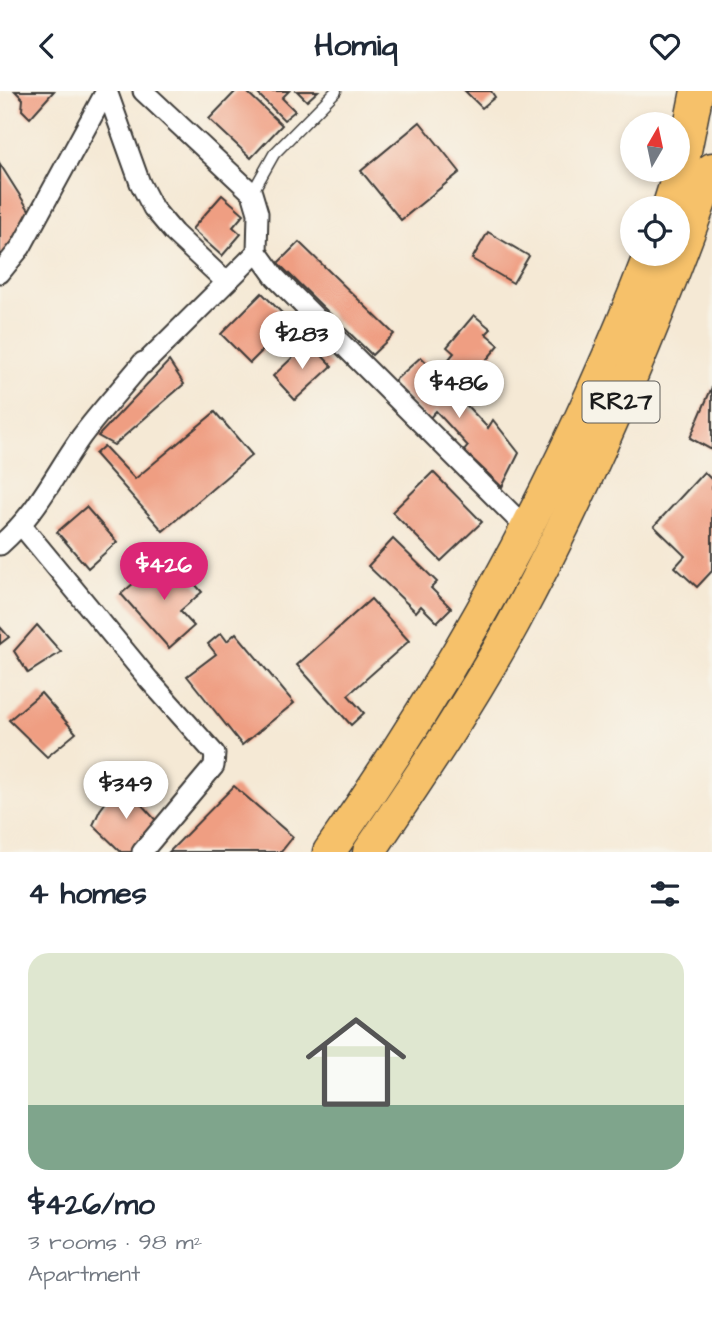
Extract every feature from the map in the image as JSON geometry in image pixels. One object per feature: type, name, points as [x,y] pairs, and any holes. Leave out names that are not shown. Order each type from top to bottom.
[{"type":"highway","name":"RR27","points":[[693,206],[683,161],[697,91]]},
{"type":"highway","name":"RR27","points":[[369,852],[457,718],[512,627],[541,570],[617,409],[693,206],[712,169]]},
{"type":"highway","name":"RR27","points":[[329,852],[442,680],[487,605],[527,529],[589,399],[645,266]]},
{"type":"street","points":[[0,273],[21,247],[107,91]]},
{"type":"street","points":[[107,91],[140,183],[153,208],[174,233],[226,282]]},
{"type":"street","points":[[143,91],[251,193],[258,213],[257,252],[275,277],[527,529]]},
{"type":"street","points":[[0,545],[22,526],[43,500],[83,434],[143,362],[145,363],[257,252]]},
{"type":"street","points":[[22,526],[149,680],[215,754],[214,766],[142,852]]},
{"type":"lane","points":[[251,193],[274,153],[336,91]]},
{"type":"building","points":[[15,91],[54,91],[30,118],[22,110],[23,99]]},
{"type":"building","points":[[236,91],[246,91],[282,125],[251,158],[209,119]]},
{"type":"building","points":[[261,91],[289,91],[282,98],[295,111],[284,120],[258,94]]},
{"type":"building","points":[[297,91],[318,91],[307,101]]},
{"type":"building","points":[[465,91],[491,91],[495,97],[482,108]]},
{"type":"building","points":[[420,122],[460,172],[401,220],[361,171]]},
{"type":"building","points":[[0,164],[34,218],[22,226],[21,241],[0,256]]},
{"type":"building","points":[[222,195],[244,214],[233,227],[241,234],[222,256],[192,229]]},
{"type":"building","points":[[488,232],[529,256],[513,283],[472,259]]},
{"type":"building","points":[[299,242],[394,334],[372,355],[278,263]]},
{"type":"building","points":[[262,293],[291,322],[250,363],[221,334]]},
{"type":"building","points":[[474,315],[491,329],[486,334],[499,345],[471,378],[449,359],[454,353],[447,347]]},
{"type":"building","points":[[309,342],[332,366],[295,400],[273,376]]},
{"type":"building","points":[[421,357],[488,428],[493,420],[519,453],[502,487],[464,451],[468,446],[436,411],[428,420],[393,382]]},
{"type":"building","points":[[169,361],[184,384],[114,445],[98,436]]},
{"type":"building","points":[[712,387],[712,450],[690,438]]},
{"type":"building","points":[[215,412],[252,455],[163,531],[95,454],[104,446],[135,479]]},
{"type":"building","points":[[433,472],[482,522],[441,561],[392,512]]},
{"type":"building","points":[[704,472],[712,480],[712,571],[697,587],[675,567],[685,556],[654,526]]},
{"type":"building","points":[[86,507],[117,542],[88,568],[57,532]]},
{"type":"building","points":[[393,539],[437,582],[431,588],[451,608],[437,622],[421,606],[416,612],[368,566]]},
{"type":"building","points":[[156,564],[165,575],[177,564],[202,592],[180,611],[194,626],[169,648],[121,594]]},
{"type":"building","points":[[371,599],[409,641],[348,695],[364,713],[351,725],[297,665]]},
{"type":"building","points":[[37,625],[61,652],[28,673],[14,651]]},
{"type":"building","points":[[0,627],[9,637],[0,644]]},
{"type":"building","points":[[221,633],[227,641],[236,633],[294,703],[242,745],[187,676],[216,654],[208,644]]},
{"type":"building","points":[[41,693],[76,733],[47,757],[9,720]]},
{"type":"building","points":[[121,782],[161,826],[138,852],[121,852],[93,825],[100,810]]},
{"type":"building","points":[[234,786],[293,837],[281,852],[169,852]]}]
